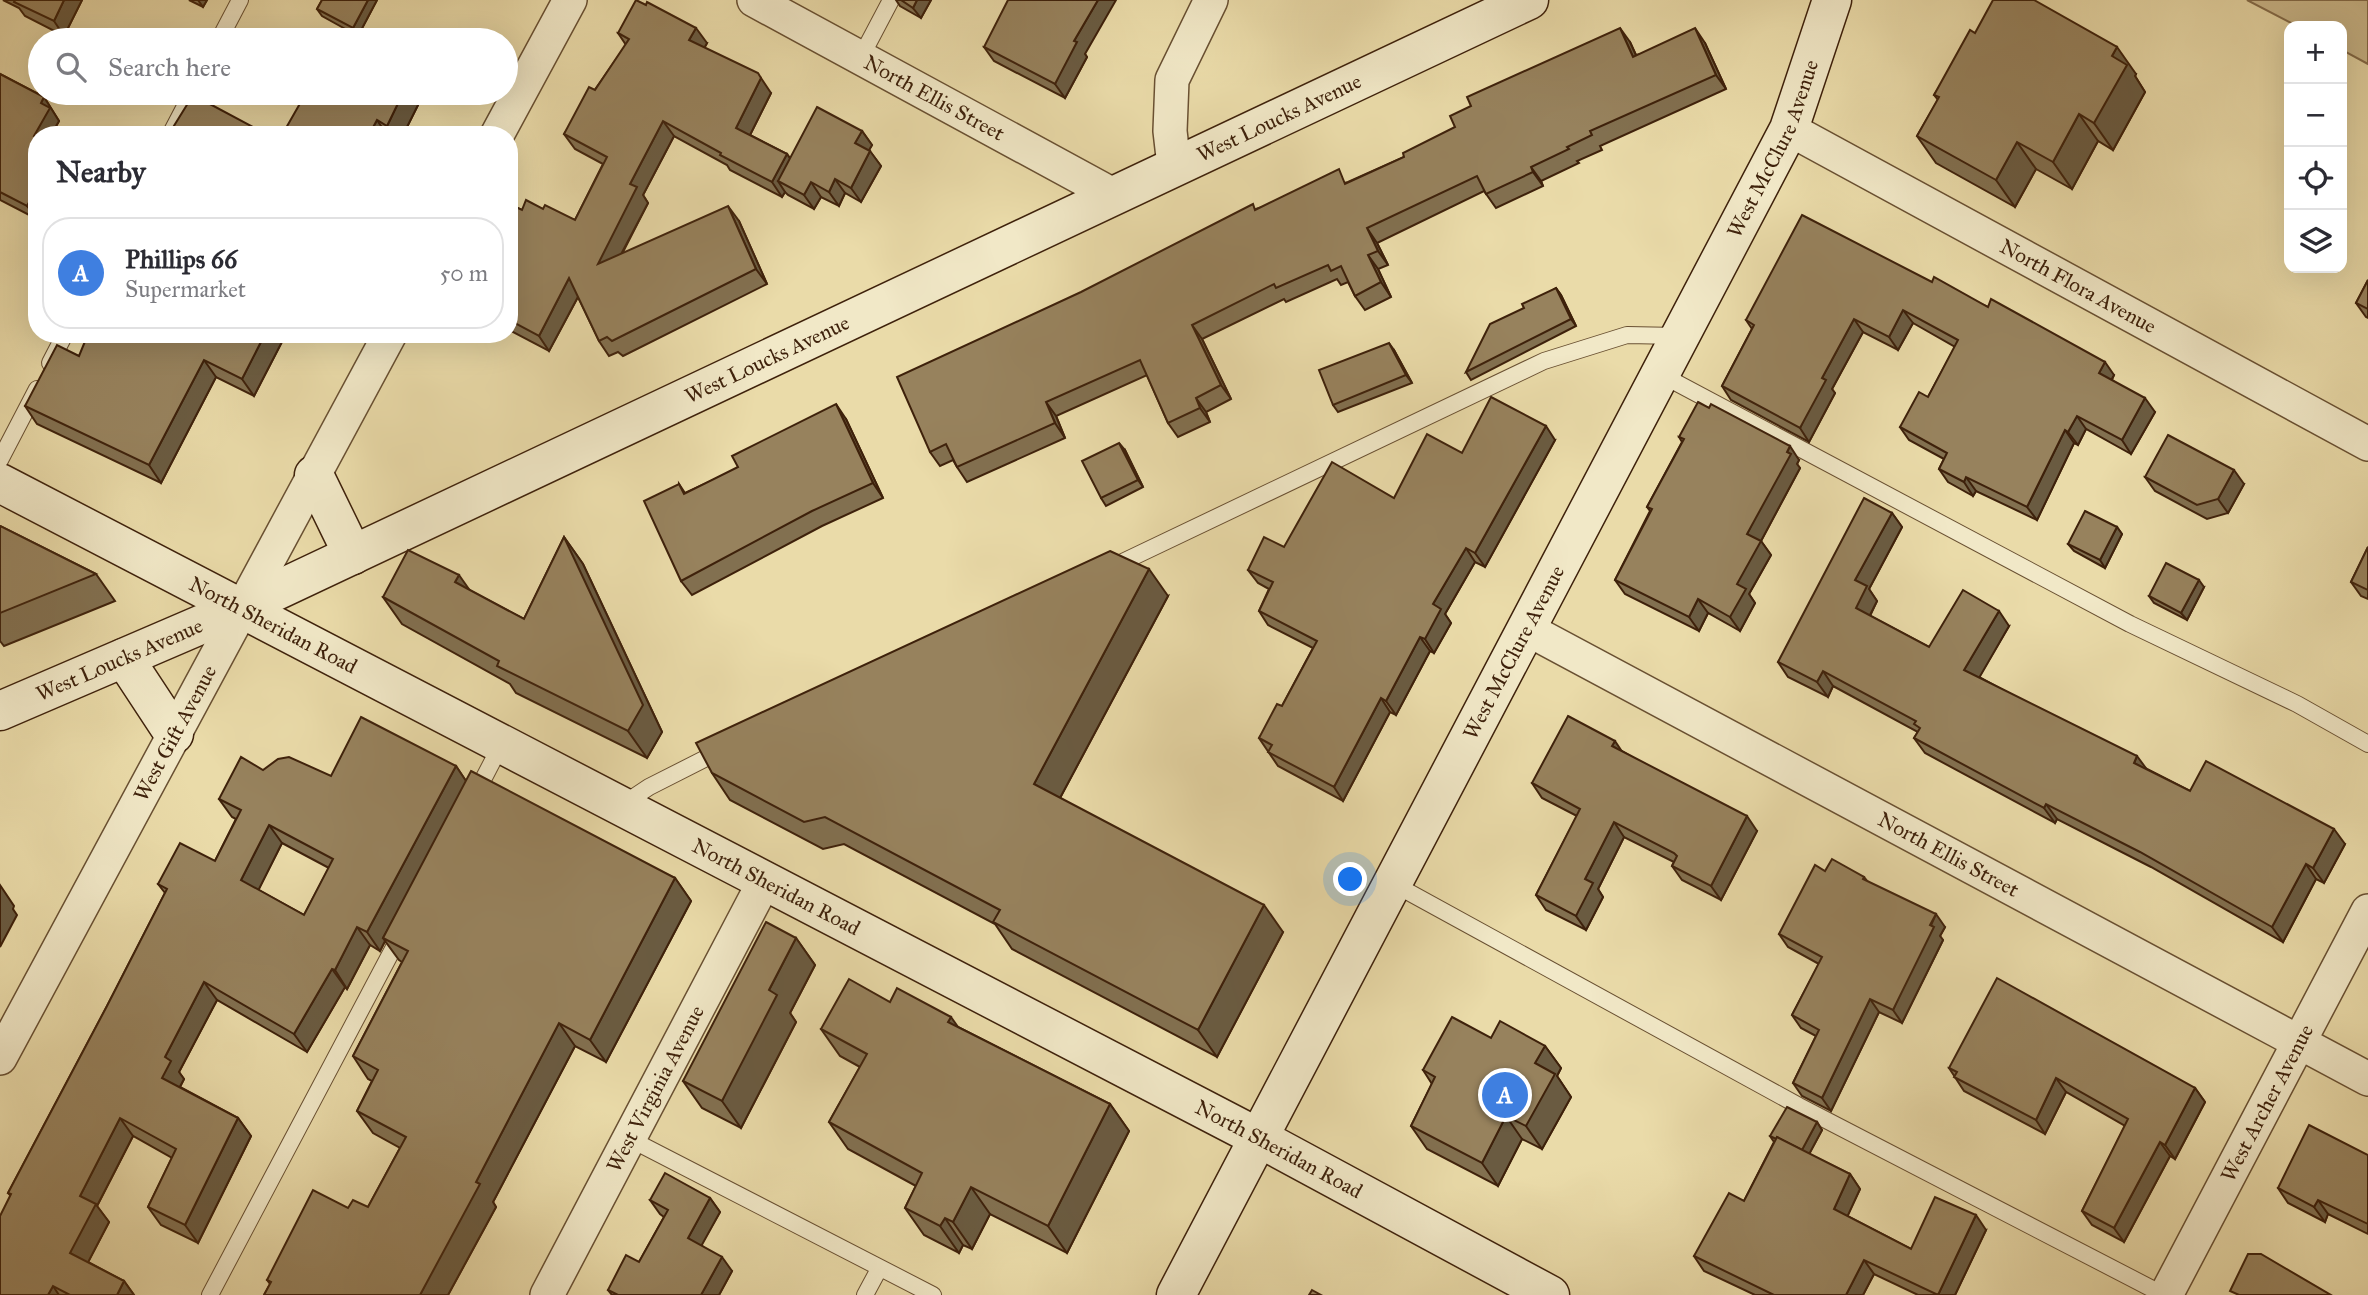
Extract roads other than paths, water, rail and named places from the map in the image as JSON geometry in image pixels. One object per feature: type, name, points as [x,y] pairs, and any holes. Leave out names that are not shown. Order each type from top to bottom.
[{"type":"street","points":[[518,96],[570,0]]},
{"type":"street","name":"North Ellis Street","points":[[754,0],[1113,195]]},
{"type":"street","points":[[1174,166],[1170,131],[1172,80],[1211,0]]},
{"type":"street","name":"West Loucks Avenue","points":[[0,711],[242,607],[1529,0]]},
{"type":"street","name":"West McClure Avenue","points":[[1177,1295],[1789,129],[1832,0]]},
{"type":"street","points":[[502,126],[513,105]]},
{"type":"street","name":"North Flora Avenue","points":[[1789,129],[2368,444]]},
{"type":"street","name":"West Gift Avenue","points":[[0,1058],[385,343]]},
{"type":"street","points":[[314,475],[353,555]]},
{"type":"street","name":"North Sheridan Road","points":[[0,483],[1259,1138],[1550,1295]]},
{"type":"street","name":"North Ellis Street","points":[[1527,629],[2368,1079]]},
{"type":"street","points":[[124,658],[174,734]]},
{"type":"street","name":"West Virginia Avenue","points":[[547,1295],[764,882]]},
{"type":"street","name":"West Archer Avenue","points":[[2165,1295],[2368,911]]},
{"type":"lane","points":[[225,28],[240,0]]},
{"type":"lane","points":[[861,57],[891,0]]},
{"type":"lane","points":[[175,126],[186,105]]},
{"type":"lane","points":[[1090,578],[1544,362],[1627,335],[1680,336]]},
{"type":"lane","points":[[0,460],[60,343]]},
{"type":"lane","points":[[1660,374],[2130,624],[2297,704],[2368,744]]},
{"type":"lane","points":[[468,808],[502,743]]},
{"type":"lane","points":[[621,806],[649,787],[736,744]]},
{"type":"lane","points":[[1392,883],[1799,1106],[2165,1295]]},
{"type":"lane","points":[[210,1295],[410,917]]},
{"type":"lane","points":[[630,1139],[933,1295]]},
{"type":"lane","points":[[865,1295],[879,1269]]},
{"type":"place","name":"Phillips 66","points":[[1505,1095]]}]
